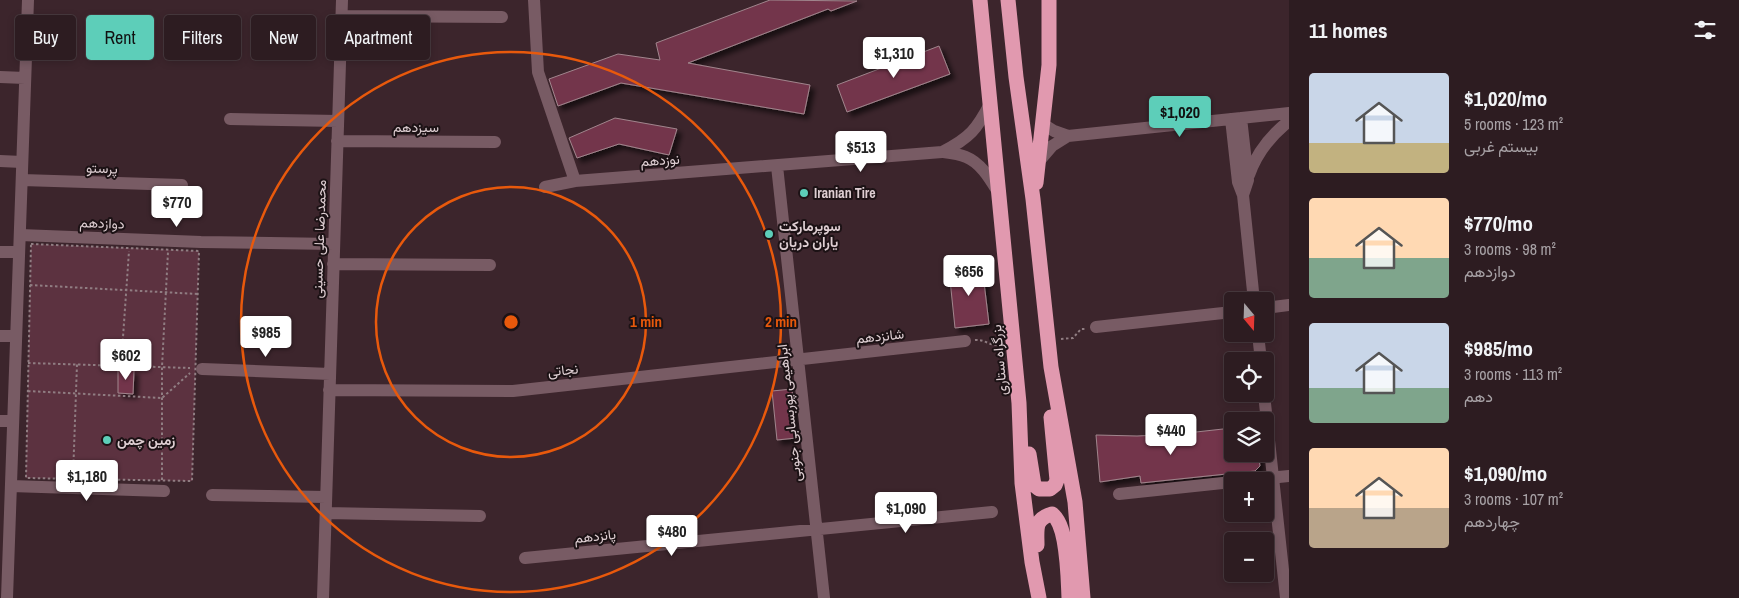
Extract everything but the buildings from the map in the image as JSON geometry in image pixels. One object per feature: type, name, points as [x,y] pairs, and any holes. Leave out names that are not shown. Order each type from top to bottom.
[{"type":"highway","name":"بزرگراه ستاری","points":[[980,0],[1019,404],[1022,483],[1032,562],[1039,596]]},
{"type":"highway","points":[[1008,0],[1016,77],[1033,199],[1051,367],[1075,502],[1084,598]]},
{"type":"highway","points":[[1033,199],[1040,160],[1049,64],[1049,0]]},
{"type":"highway","points":[[1019,404],[1034,485],[1039,489],[1050,489],[1057,480],[1050,387],[1051,367]]},
{"type":"highway","points":[[1039,596],[1036,527],[1042,518],[1052,514],[1056,516],[1061,526],[1070,598]]},
{"type":"street","points":[[7,598],[4,582],[5,504],[11,486],[28,0]]},
{"type":"street","name":"محمدرضا علی حسینی","points":[[341,15],[342,0]]},
{"type":"street","points":[[534,6],[538,72],[575,181]]},
{"type":"street","points":[[430,17],[502,17]]},
{"type":"street","name":"محمدرضا علی حسینی","points":[[323,598],[340,60]]},
{"type":"street","points":[[0,77],[25,78]]},
{"type":"street","points":[[942,152],[959,144],[969,136],[980,122],[990,102]]},
{"type":"street","points":[[1043,124],[1054,131],[1068,136],[1289,113]]},
{"type":"street","points":[[230,119],[338,121]]},
{"type":"street","points":[[1236,119],[1248,180]]},
{"type":"street","points":[[1236,119],[1238,182],[1243,195],[1253,292]]},
{"type":"street","points":[[1243,195],[1254,162],[1262,147],[1289,121]]},
{"type":"street","points":[[1040,160],[1052,146],[1068,136]]},
{"type":"street","name":"سیزدهم","points":[[337,141],[495,142]]},
{"type":"street","points":[[942,152],[967,157],[978,164],[1000,195]]},
{"type":"street","name":"نوزدهم","points":[[545,187],[575,181],[942,152]]},
{"type":"street","points":[[0,161],[22,162]]},
{"type":"street","name":"ابراهیمی پوربسابی جنوبی","points":[[777,166],[824,598]]},
{"type":"street","name":"پرستو","points":[[22,180],[182,185]]},
{"type":"street","name":"دوازدهم","points":[[20,235],[201,242],[334,244]]},
{"type":"street","points":[[0,252],[19,252]]},
{"type":"street","points":[[333,264],[490,265]]},
{"type":"street","points":[[1274,307],[1289,305]]},
{"type":"street","points":[[1096,327],[1224,313]]},
{"type":"street","points":[[0,336],[16,336]]},
{"type":"street","name":"شانزدهم","points":[[798,360],[965,341]]},
{"type":"street","name":"نجاتی","points":[[329,390],[513,391],[798,360]]},
{"type":"street","points":[[199,368],[330,374]]},
{"type":"street","points":[[1265,402],[1272,472]]},
{"type":"street","points":[[0,421],[13,421]]},
{"type":"street","points":[[1274,477],[1289,476]]},
{"type":"street","points":[[1119,494],[1224,483]]},
{"type":"street","points":[[11,486],[163,486]]},
{"type":"street","points":[[1274,486],[1286,598]]},
{"type":"street","points":[[212,496],[326,497]]},
{"type":"street","name":"پانزدهم","points":[[525,558],[992,512]]},
{"type":"street","points":[[326,513],[480,516]]},
{"type":"path","points":[[31,244],[168,250],[199,251],[199,368],[192,481],[163,486],[72,479],[26,478],[31,244]]},
{"type":"path","points":[[121,366],[129,248]]},
{"type":"path","points":[[163,486],[162,367],[168,250]]},
{"type":"path","points":[[30,285],[198,294]]},
{"type":"path","points":[[1054,340],[1073,338],[1081,329],[1096,327]]},
{"type":"path","points":[[965,341],[980,340],[994,345],[1004,344]]},
{"type":"path","points":[[28,363],[199,368]]},
{"type":"path","points":[[72,479],[77,364]]},
{"type":"path","points":[[28,391],[162,398],[199,368]]},
{"type":"shaded area","points":[[31,244],[199,251],[192,481],[26,478]]},
{"type":"place","name":"Iranian Tire","points":[[804,193]]},
{"type":"place","name":"سوپرمارکت یاران دریان","points":[[769,234]]},
{"type":"place","name":"زمین چمن","points":[[107,440]]}]
